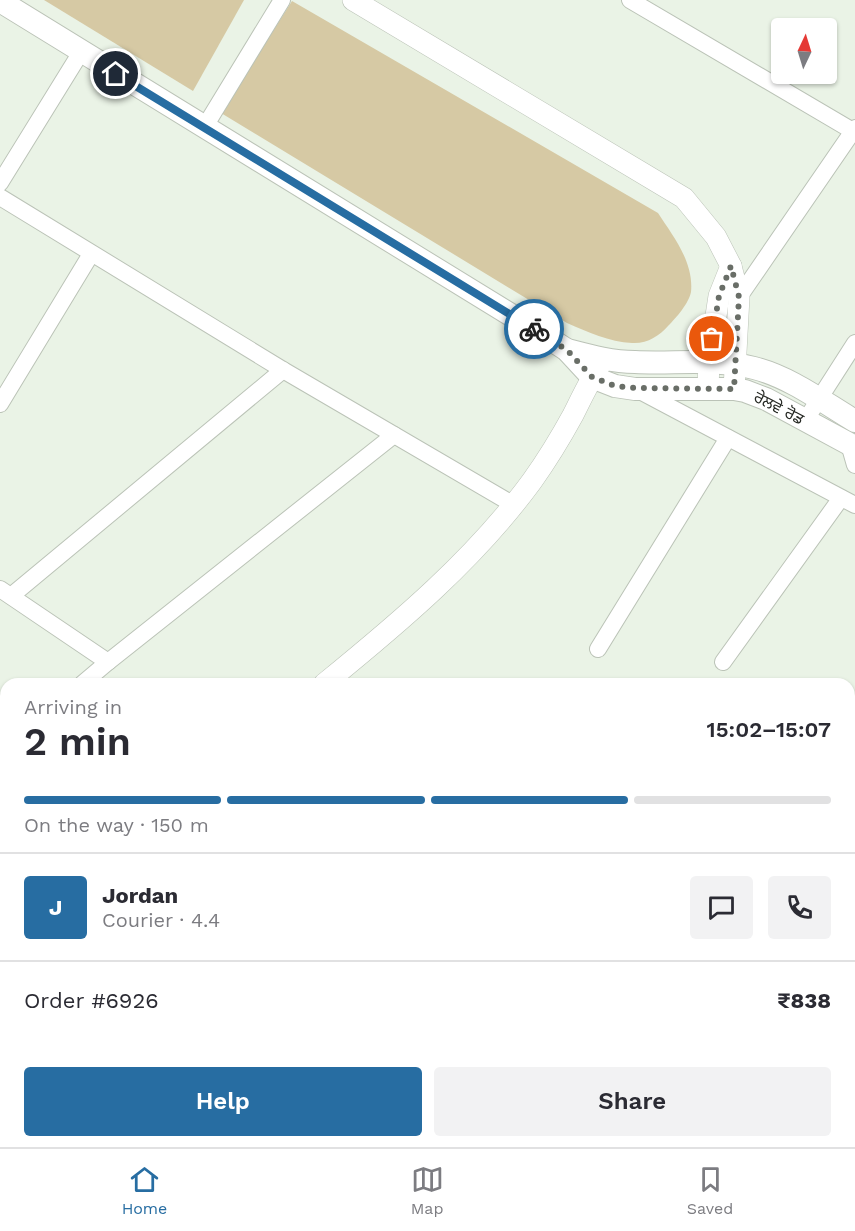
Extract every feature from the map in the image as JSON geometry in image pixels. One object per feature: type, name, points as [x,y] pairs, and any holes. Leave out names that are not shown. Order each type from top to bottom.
[{"type":"main road","points":[[0,1],[598,368],[643,363],[709,362],[755,368],[780,376],[855,421]]},
{"type":"main road","name":"ਰੇਲਵੇ ਰੋਡ","points":[[598,368],[615,386],[734,389],[766,399],[853,452]]},
{"type":"street","points":[[204,128],[282,0]]},
{"type":"street","points":[[353,0],[684,198],[716,237],[731,266],[739,297],[734,389]]},
{"type":"street","points":[[630,0],[854,129],[739,297]]},
{"type":"street","points":[[0,183],[81,52]]},
{"type":"street","points":[[0,197],[283,370],[514,505]]},
{"type":"street","points":[[0,404],[91,254]]},
{"type":"street","points":[[708,388],[709,362],[719,296],[731,266]]},
{"type":"street","points":[[805,421],[855,343]]},
{"type":"street","points":[[331,678],[368,648],[484,540],[534,478],[598,368]]},
{"type":"street","points":[[108,662],[6,593],[283,370]]},
{"type":"street","points":[[635,388],[848,501],[723,662]]},
{"type":"street","points":[[89,678],[394,435]]},
{"type":"street","points":[[598,650],[728,438]]},
{"type":"shaded area","points":[[44,0],[244,0],[193,91]]},
{"type":"shaded area","points":[[292,1],[658,213],[676,240],[689,270],[691,292],[688,301],[678,315],[657,336],[637,343],[607,339],[567,323],[221,113]]},
{"type":"way so far","points":[[534,329],[567,350],[592,377],[615,386],[691,390],[734,389],[739,297],[731,266],[719,296],[712,339]]},
{"type":"route","points":[[116,74],[534,329]]}]
